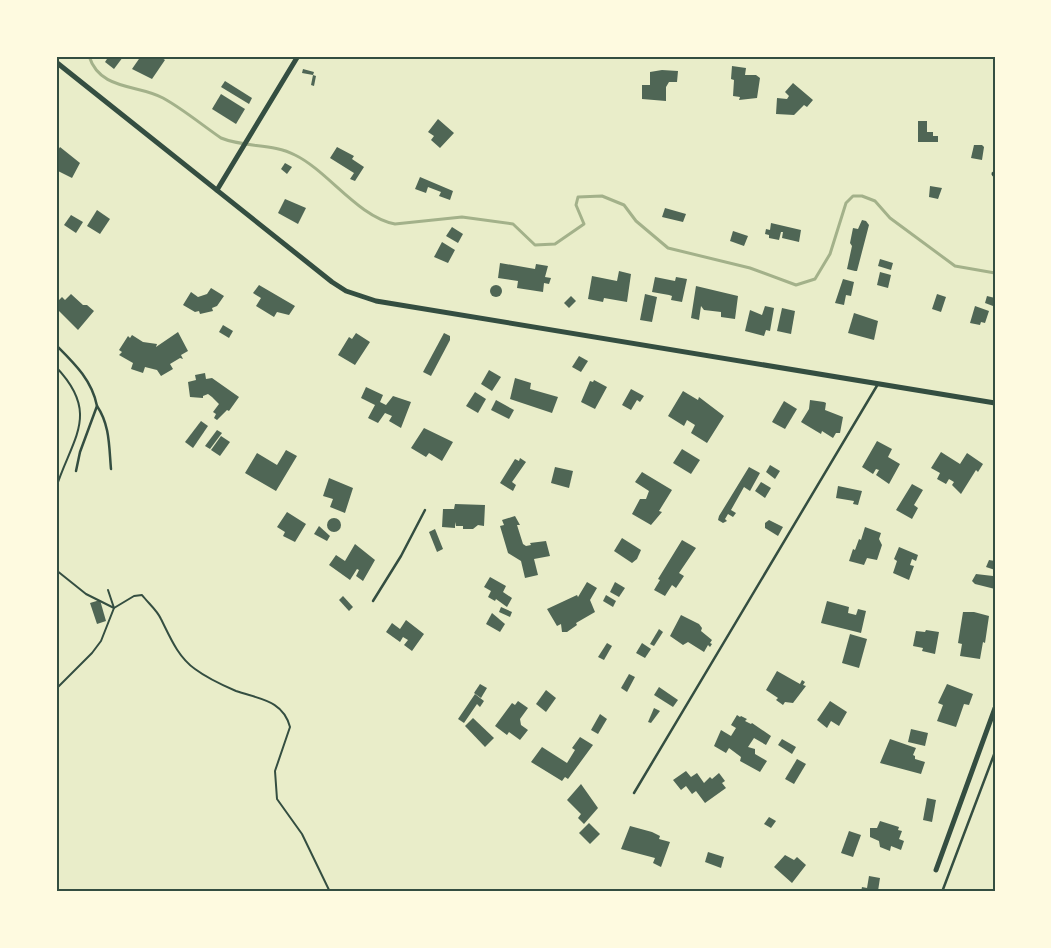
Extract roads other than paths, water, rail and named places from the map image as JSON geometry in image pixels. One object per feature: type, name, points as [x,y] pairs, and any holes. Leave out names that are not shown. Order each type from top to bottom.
[{"type":"street","points":[[217,190],[298,56]]},
{"type":"street","points":[[56,62],[332,282],[346,291],[376,301],[995,403]]},
{"type":"street","points":[[936,870],[995,708]]},
{"type":"lane","points":[[56,345],[78,366],[90,386],[97,406],[104,418],[108,434],[111,469]]},
{"type":"lane","points":[[634,793],[878,384]]},
{"type":"lane","points":[[76,472],[80,452],[97,406]]},
{"type":"lane","points":[[373,602],[401,556],[425,510]]},
{"type":"lane","points":[[942,892],[995,752]]},
{"type":"waterway","points":[[89,56],[94,67],[111,81],[163,98],[221,138],[278,149],[295,155],[307,162],[368,213],[381,220],[395,224],[462,217],[513,224],[535,245],[555,244],[584,224],[576,205],[578,197],[602,196],[624,205],[636,221],[668,248],[750,268],[796,285],[815,279],[830,254],[846,203],[853,196],[862,196],[875,201],[890,218],[955,266],[995,273]]}]
